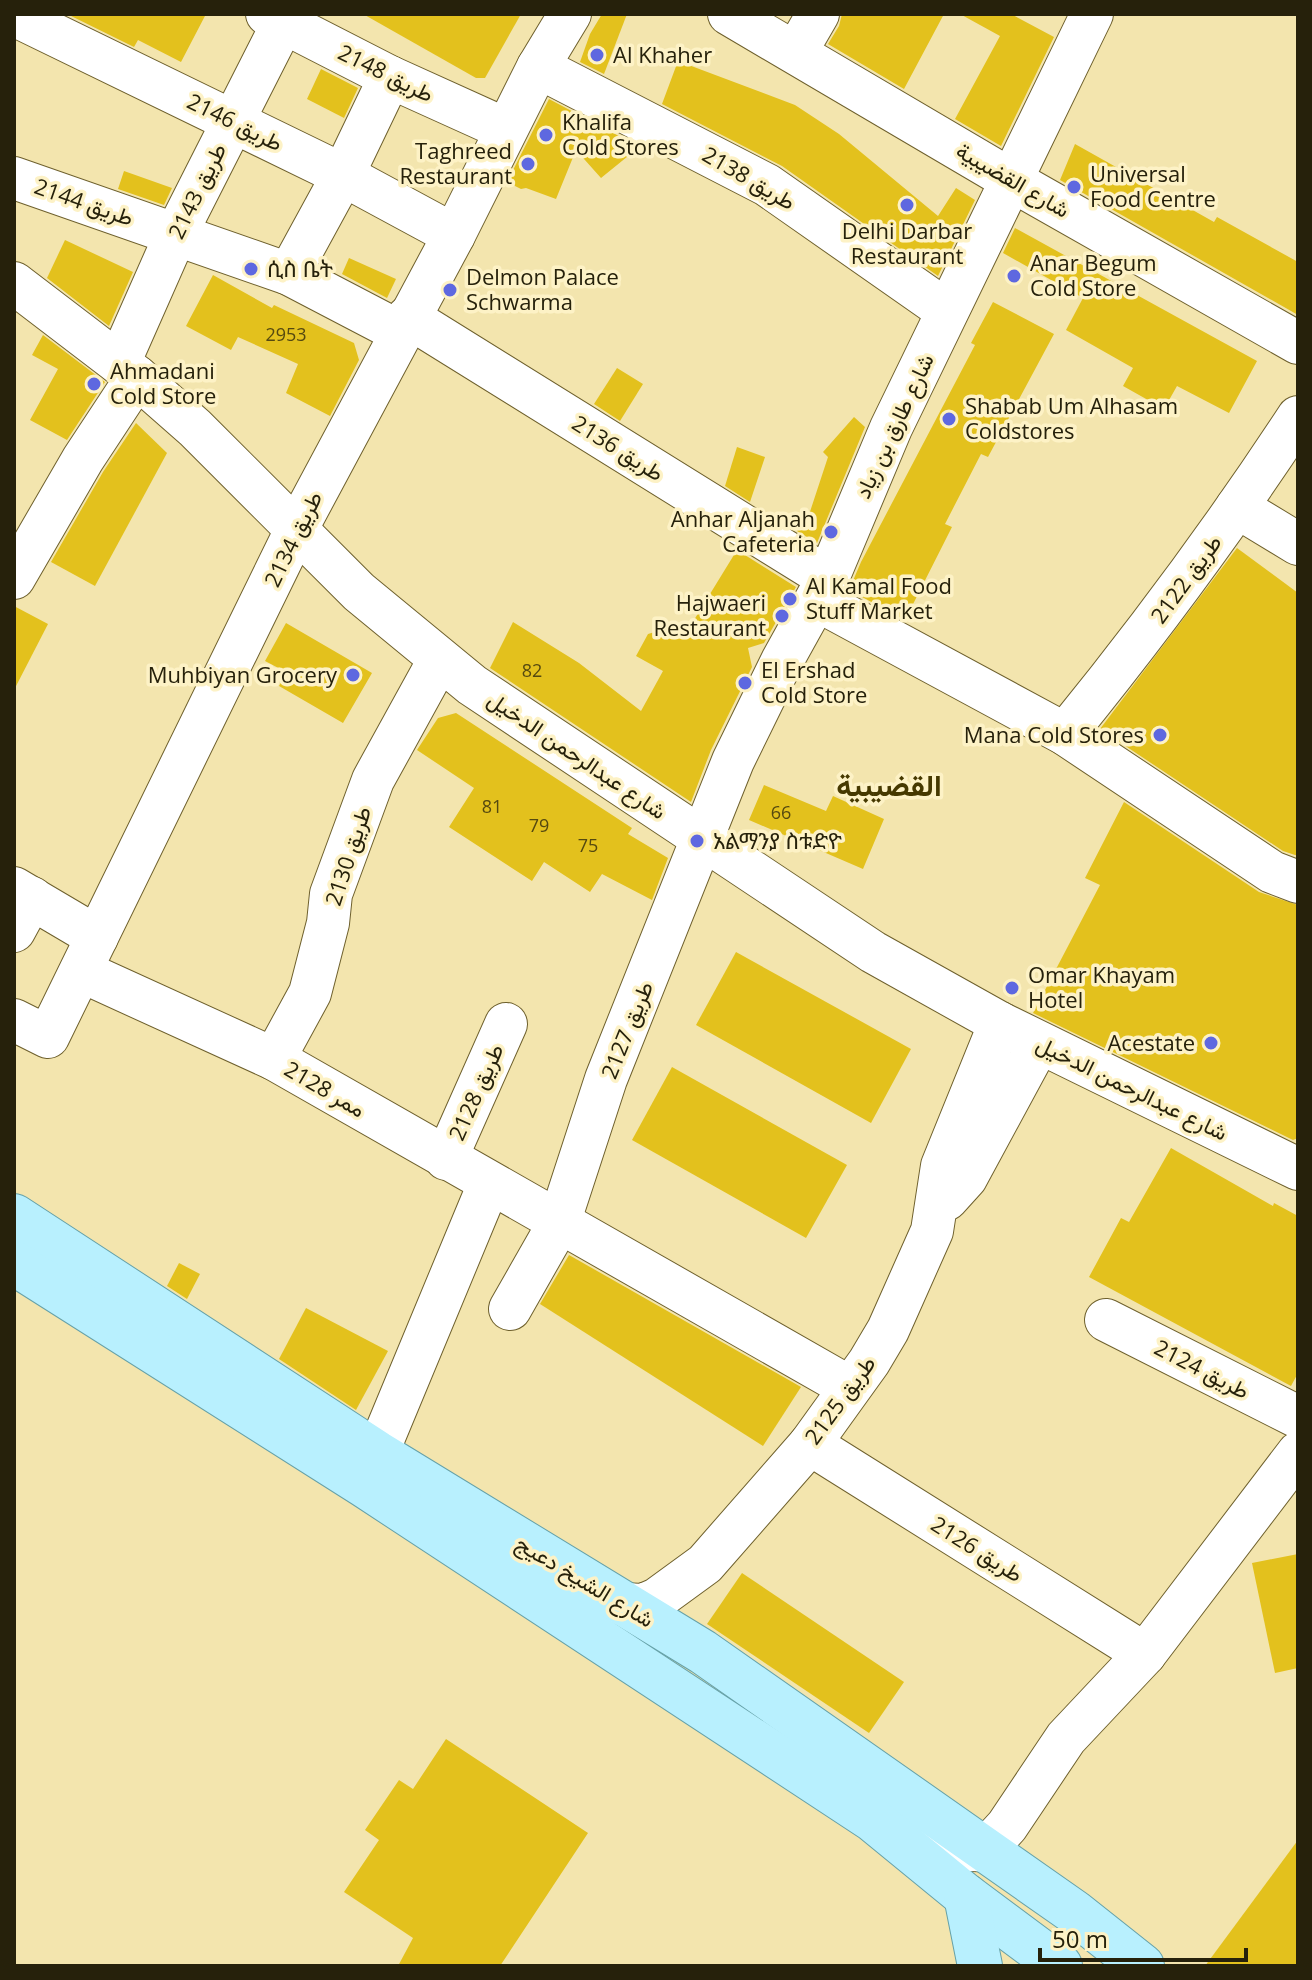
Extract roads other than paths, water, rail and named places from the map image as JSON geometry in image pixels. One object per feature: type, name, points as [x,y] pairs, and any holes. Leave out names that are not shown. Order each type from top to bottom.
[{"type":"main road","name":"شارع الشيخ دعيج","points":[[14,1216],[872,1819],[1052,1963]]},
{"type":"main road","name":"شارع الشيخ دعيج","points":[[14,1263],[371,1469],[622,1604],[703,1652],[1087,1922],[1142,1966]]},
{"type":"main road","points":[[966,1896],[980,1966]]},
{"type":"street","name":"طريق 2134","points":[[14,1020],[48,1037],[296,530],[454,235],[505,129],[570,14]]},
{"type":"street","name":"شارع القضيبية","points":[[729,14],[1011,180],[1298,343]]},
{"type":"street","points":[[796,52],[818,14]]},
{"type":"street","name":"شارع طارق بن زياد","points":[[703,840],[733,761],[782,661],[822,589],[891,428],[1092,14]]},
{"type":"street","name":"طريق 2146","points":[[14,15],[343,175],[454,235]]},
{"type":"street","name":"طريق 2143","points":[[14,578],[83,459],[128,370],[176,234],[232,121],[275,18]]},
{"type":"street","name":"طريق 2148","points":[[275,18],[390,77],[505,129]]},
{"type":"street","name":"طريق 2138","points":[[538,67],[767,185],[947,311]]},
{"type":"street","points":[[289,274],[343,175],[390,77]]},
{"type":"street","name":"طريق 2144","points":[[14,178],[289,274],[404,325]]},
{"type":"street","name":"شارع عبدالرحمن الدخيل","points":[[15,285],[128,370],[195,428],[359,592],[472,685],[873,952],[1039,1043],[1297,1167]]},
{"type":"street","name":"طريق 2136","points":[[404,325],[822,589]]},
{"type":"street","name":"طريق 2122","points":[[1065,734],[1157,620],[1298,417]]},
{"type":"street","points":[[1237,507],[1298,544]]},
{"type":"street","points":[[822,589],[1065,734],[1272,872],[1298,882]]},
{"type":"street","name":"طريق 2130","points":[[274,1059],[310,993],[328,923],[331,894],[373,780],[439,660]]},
{"type":"street","name":"طريق 2127","points":[[510,1309],[559,1223],[606,1079],[703,840]]},
{"type":"street","name":"ممر 2128","points":[[20,906],[89,954],[559,1223]]},
{"type":"street","name":"طريق 2125","points":[[622,1604],[643,1605],[657,1599],[705,1564],[810,1444],[888,1330],[932,1231],[942,1166],[1000,1023]]},
{"type":"street","name":"طريق 2128","points":[[446,1159],[506,1024]]},
{"type":"street","name":"طريق 2125","points":[[935,1211],[966,1178],[1039,1043]]},
{"type":"street","points":[[371,1469],[489,1184]]},
{"type":"street","points":[[559,1223],[849,1387]]},
{"type":"street","name":"طريق 2124","points":[[1106,1320],[1298,1417]]},
{"type":"street","name":"طريق 2126","points":[[810,1444],[1145,1654]]},
{"type":"street","points":[[872,1819],[948,1848],[985,1850],[1007,1826],[1066,1738],[1145,1654],[1298,1453]]},
{"type":"street","name":"طريق 2125","points":[[703,1652],[690,1631],[688,1615],[705,1564]]},
{"type":"street","points":[[1052,1963],[1087,1922]]},
{"type":"place","name":"Al Khaher","points":[[597,55]]},
{"type":"place","name":"Khalifa Cold Stores","points":[[546,135]]},
{"type":"place","name":"Taghreed Restaurant","points":[[528,164]]},
{"type":"place","name":"Universal Food Centre","points":[[1074,187]]},
{"type":"place","name":"Delhi Darbar Restaurant","points":[[907,205]]},
{"type":"place","name":"ሲስ ቤት","points":[[251,269]]},
{"type":"place","name":"Anar Begum Cold Store","points":[[1014,276]]},
{"type":"place","name":"Delmon Palace Schwarma","points":[[450,290]]},
{"type":"place","name":"Ahmadani Cold Store","points":[[94,384]]},
{"type":"place","name":"Shabab Um Alhasam Coldstores","points":[[949,419]]},
{"type":"place","name":"Anhar Aljanah Cafeteria","points":[[831,532]]},
{"type":"place","name":"Al Kamal Food Stuff Market","points":[[790,599]]},
{"type":"place","name":"Hajwaeri Restaurant","points":[[782,616]]},
{"type":"place","name":"Muhbiyan Grocery","points":[[353,675]]},
{"type":"place","name":"El Ershad Cold Store","points":[[745,683]]},
{"type":"place","name":"Mana Cold Stores","points":[[1160,735]]},
{"type":"place","name":"አልማንያ ስቱድዮ","points":[[697,841]]},
{"type":"place","name":"Omar Khayam Hotel","points":[[1012,988]]},
{"type":"place","name":"Acestate","points":[[1211,1043]]},
{"type":"district","name":"القضيبية","points":[[889,786]]}]
